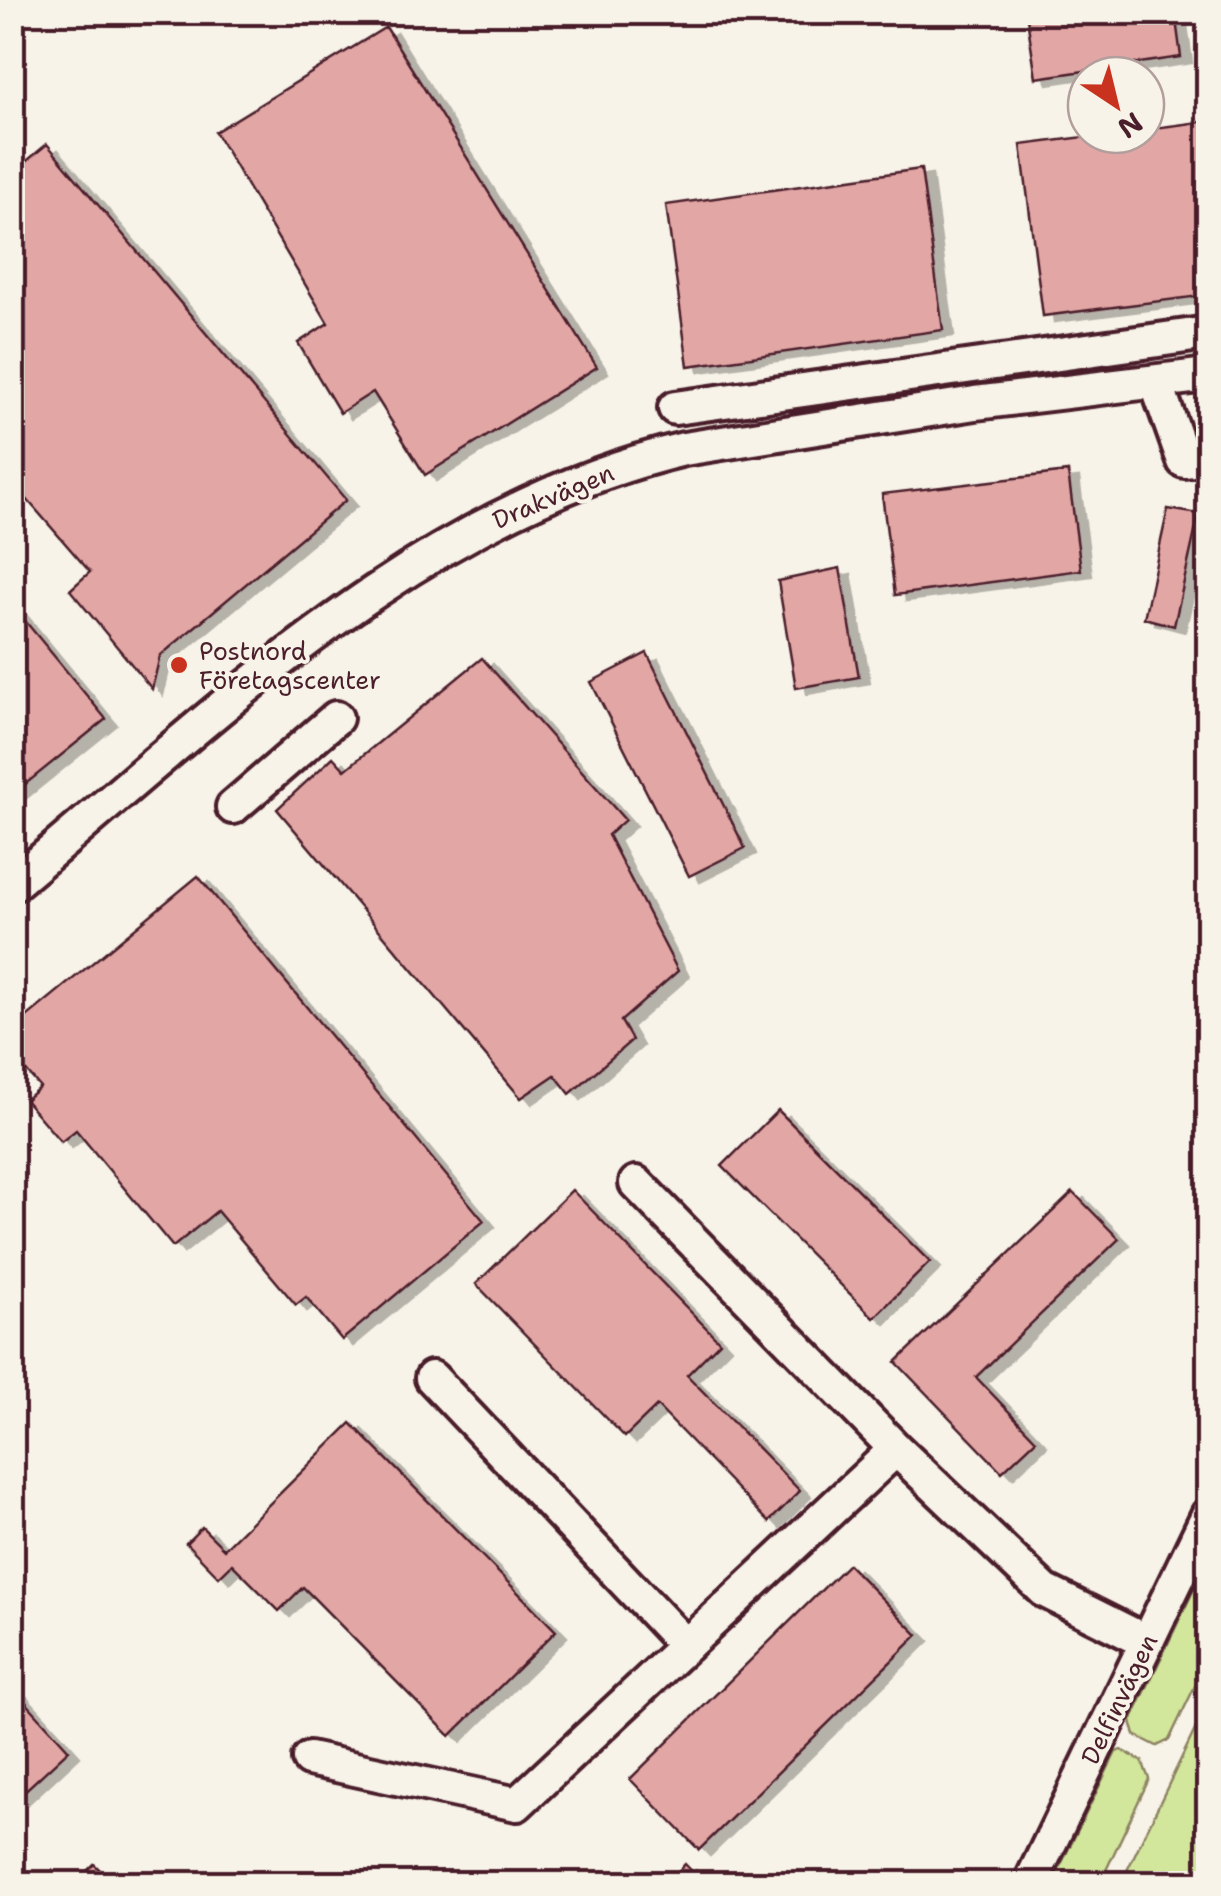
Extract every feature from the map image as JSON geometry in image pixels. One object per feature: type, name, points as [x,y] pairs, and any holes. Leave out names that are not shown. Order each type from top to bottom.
[{"type":"street","points":[[676,408],[1208,333]]},
{"type":"street","name":"Drakvägen","points":[[12,885],[332,621],[508,512],[644,459],[684,450],[976,403],[1208,375]]},
{"type":"street","points":[[1156,382],[1184,461],[1208,458]]},
{"type":"street","points":[[233,807],[336,718]]},
{"type":"street","points":[[636,1183],[896,1448],[1045,1591],[1147,1642]]},
{"type":"street","points":[[432,1378],[686,1646]]},
{"type":"street","points":[[309,1759],[517,1804],[896,1448]]},
{"type":"street","name":"Delfinvägen","points":[[1030,1884],[1208,1515]]},
{"type":"green space","points":[[1208,1560],[1208,1659],[1169,1740],[1157,1746],[1135,1735],[1131,1721]]},
{"type":"green space","points":[[1208,1703],[1208,1883],[1121,1883]]},
{"type":"green space","points":[[1121,1750],[1142,1761],[1149,1779],[1100,1883],[1052,1883],[1116,1752]]},
{"type":"building","points":[[1064,12],[1175,12],[1181,57],[1066,55],[1066,74],[1036,78],[1027,18]]},
{"type":"building","points":[[386,27],[597,367],[425,475],[373,392],[340,413],[298,343],[328,323],[215,132]]},
{"type":"building","points":[[1208,121],[1208,295],[1043,316],[1021,145],[1066,139],[1066,155],[1166,155],[1166,126]]},
{"type":"building","points":[[47,144],[346,500],[160,656],[152,689],[70,590],[90,572],[12,482],[12,153],[22,165]]},
{"type":"building","points":[[921,169],[943,330],[688,366],[666,205]]},
{"type":"building","points":[[1068,472],[1081,570],[895,595],[882,494]]},
{"type":"building","points":[[1168,509],[1199,514],[1174,626],[1144,618]]},
{"type":"building","points":[[840,568],[859,677],[796,688],[778,581]]},
{"type":"building","points":[[12,605],[106,719],[12,795]]},
{"type":"building","points":[[647,653],[745,848],[689,876],[591,682]]},
{"type":"building","points":[[482,658],[625,820],[608,835],[678,971],[621,1021],[632,1040],[570,1094],[555,1075],[521,1098],[277,809],[333,757],[345,770]]},
{"type":"building","points":[[198,876],[484,1221],[342,1340],[306,1297],[296,1305],[217,1211],[173,1247],[76,1130],[61,1142],[25,1100],[40,1087],[12,1054],[12,1029]]},
{"type":"building","points":[[778,1110],[930,1262],[874,1318],[722,1166]]},
{"type":"building","points":[[572,1190],[720,1342],[687,1375],[800,1491],[769,1522],[657,1406],[625,1437],[476,1284]]},
{"type":"building","points":[[1073,1192],[1119,1239],[976,1377],[1036,1440],[1002,1472],[896,1362]]},
{"type":"building","points":[[351,1423],[556,1631],[450,1736],[303,1587],[279,1611],[232,1564],[219,1577],[186,1543],[202,1527],[224,1549]]},
{"type":"building","points":[[848,1564],[918,1635],[699,1850],[630,1779]]},
{"type":"building","points":[[12,1687],[69,1750],[17,1798],[12,1793]]},
{"type":"building","points":[[94,1864],[114,1884],[74,1884]]},
{"type":"building","points":[[685,1864],[704,1884],[666,1884]]},
{"type":"place","name":"Postnord Företagscenter","points":[[179,665]]}]
